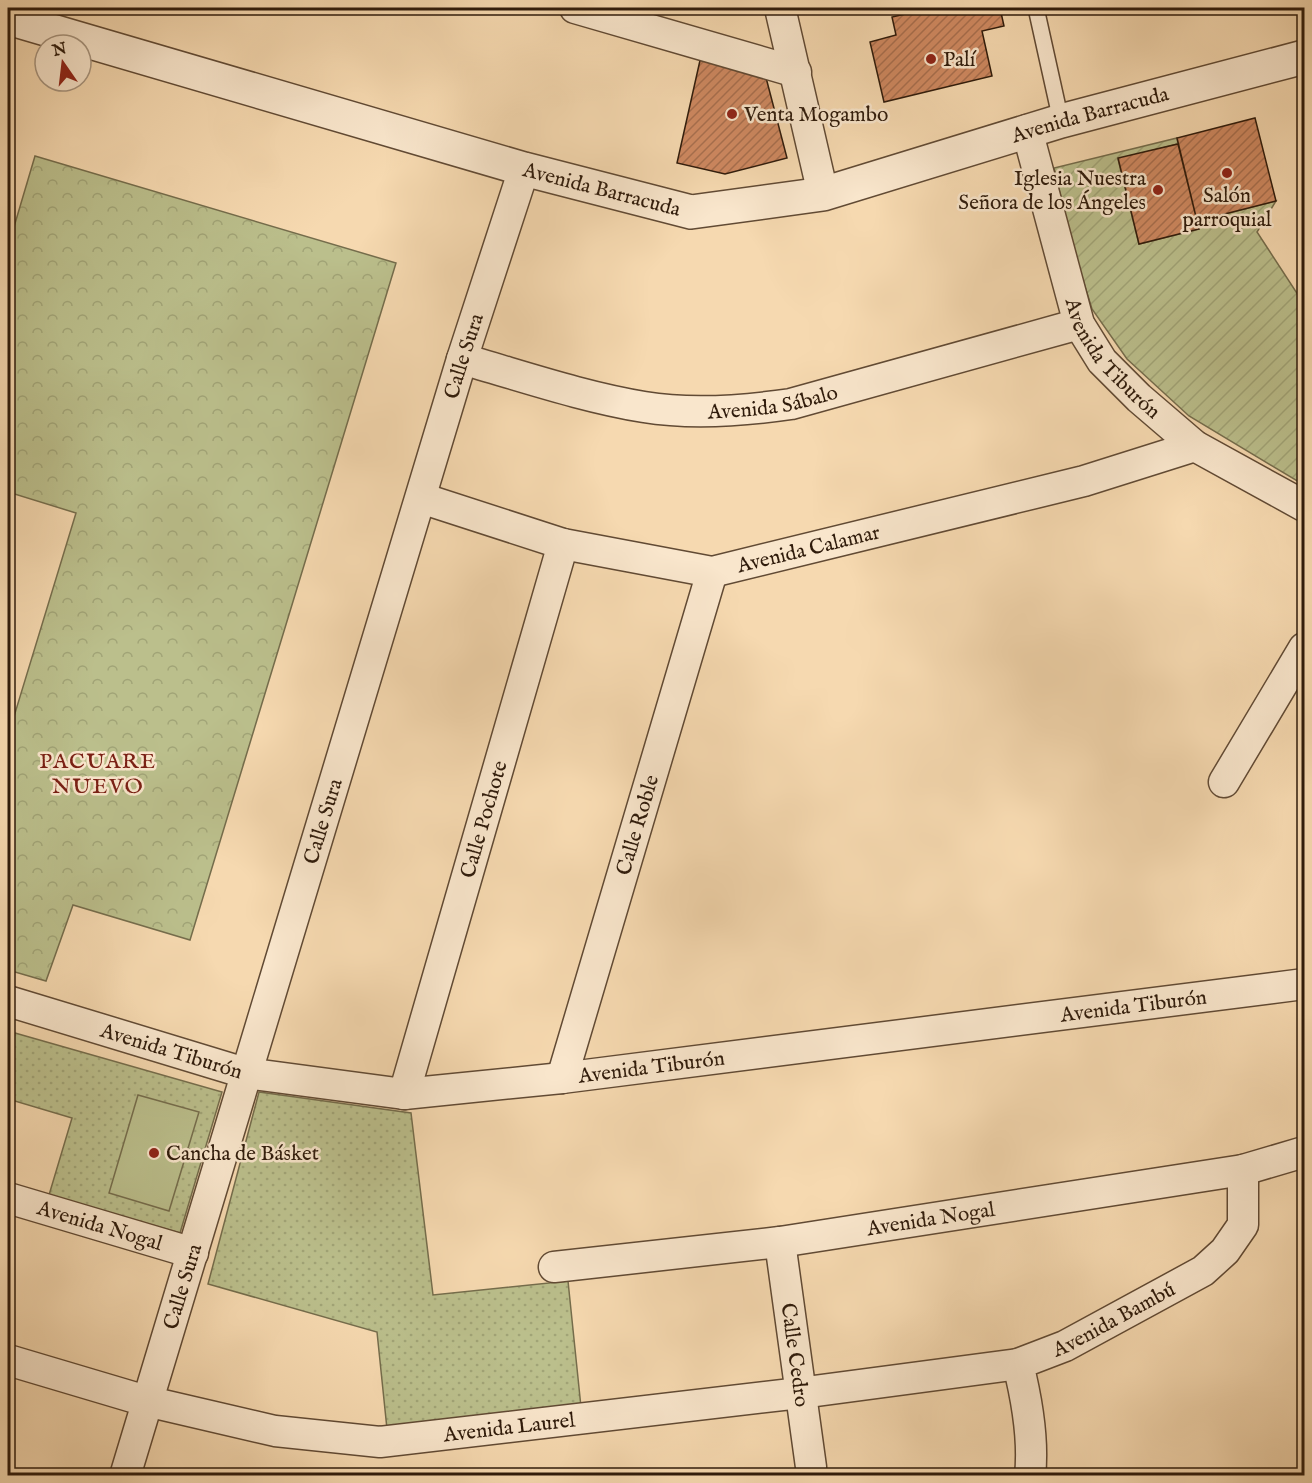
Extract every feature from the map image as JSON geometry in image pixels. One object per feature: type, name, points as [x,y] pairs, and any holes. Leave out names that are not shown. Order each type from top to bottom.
[{"type":"street","points":[[575,8],[796,72]]},
{"type":"street","points":[[780,8],[823,194]]},
{"type":"street","name":"Avenida Barracuda","points":[[8,18],[524,169],[691,212],[823,194],[1027,130],[1305,57]]},
{"type":"street","name":"Avenida Tiburón","points":[[1027,130],[1079,324],[1102,360],[1139,398],[1195,446],[1305,506]]},
{"type":"street","name":"Calle Sura","points":[[124,1476],[462,358],[524,169]]},
{"type":"street","name":"Avenida Sábalo","points":[[462,358],[645,408],[701,411],[749,410],[791,404],[1079,324]]},
{"type":"street","name":"Avenida Calamar","points":[[421,498],[563,544],[712,572],[1084,481],[1195,446]]},
{"type":"street","name":"Calle Pochote","points":[[404,1094],[563,544]]},
{"type":"street","name":"Calle Roble","points":[[562,1078],[712,572]]},
{"type":"street","points":[[1224,782],[1305,648]]},
{"type":"street","name":"Avenida Tiburón","points":[[8,1001],[245,1073],[404,1094],[562,1078],[1305,984]]},
{"type":"street","name":"Avenida Nogal","points":[[554,1267],[780,1242],[1243,1170],[1305,1152]]},
{"type":"street","name":"Avenida Bambú","points":[[1018,1364],[1065,1346],[1203,1272],[1225,1251],[1243,1225],[1243,1170]]},
{"type":"street","name":"Avenida Nogal","points":[[8,1198],[193,1253]]},
{"type":"street","name":"Calle Cedro","points":[[780,1242],[811,1467]]},
{"type":"street","name":"Avenida Laurel","points":[[8,1360],[146,1401],[275,1431],[380,1442],[800,1393],[1018,1364]]},
{"type":"street","points":[[1018,1364],[1023,1384],[1032,1454],[1030,1476]]},
{"type":"lane","points":[[1036,8],[1061,121]]},
{"type":"green space","points":[[1177,138],[1178,144],[1118,159],[1139,244],[1199,229],[1197,221],[1276,201],[1257,232],[1304,304],[1304,485],[1189,416],[1127,359],[1092,309],[1073,248],[1054,168]]},
{"type":"green space","points":[[35,156],[396,263],[190,940],[73,905],[46,981],[8,970],[8,736],[76,513],[8,492],[8,247]]},
{"type":"green space","points":[[8,1031],[222,1092],[180,1233],[49,1195],[72,1118],[8,1099]]},
{"type":"green space","points":[[259,1092],[411,1113],[433,1295],[568,1281],[581,1407],[387,1429],[377,1332],[208,1284]]},
{"type":"green space","name":"Cancha de Básket","points":[[138,1095],[199,1112],[169,1211],[109,1193]]},
{"type":"building","name":"Palí","points":[[932,8],[1000,8],[1004,26],[982,31],[992,76],[884,102],[870,42],[896,35],[892,17]]},
{"type":"building","name":"Venta Mogambo","points":[[701,56],[764,70],[787,158],[725,174],[677,163]]},
{"type":"building","name":"Salón parroquial","points":[[1255,118],[1276,201],[1197,221],[1177,138]]},
{"type":"building","name":"Iglesia Nuestra Señora de los Ángeles","points":[[1178,144],[1199,229],[1139,244],[1118,158]]},
{"type":"place","name":"Palí","points":[[931,59]]},
{"type":"place","name":"Venta Mogambo","points":[[732,114]]},
{"type":"place","name":"Salón parroquial","points":[[1227,173]]},
{"type":"place","name":"Iglesia Nuestra Señora de los Ángeles","points":[[1158,190]]},
{"type":"place","name":"Cancha de Básket","points":[[154,1153]]},
{"type":"district","name":"PACUARE NUEVO","points":[[98,772]]}]
